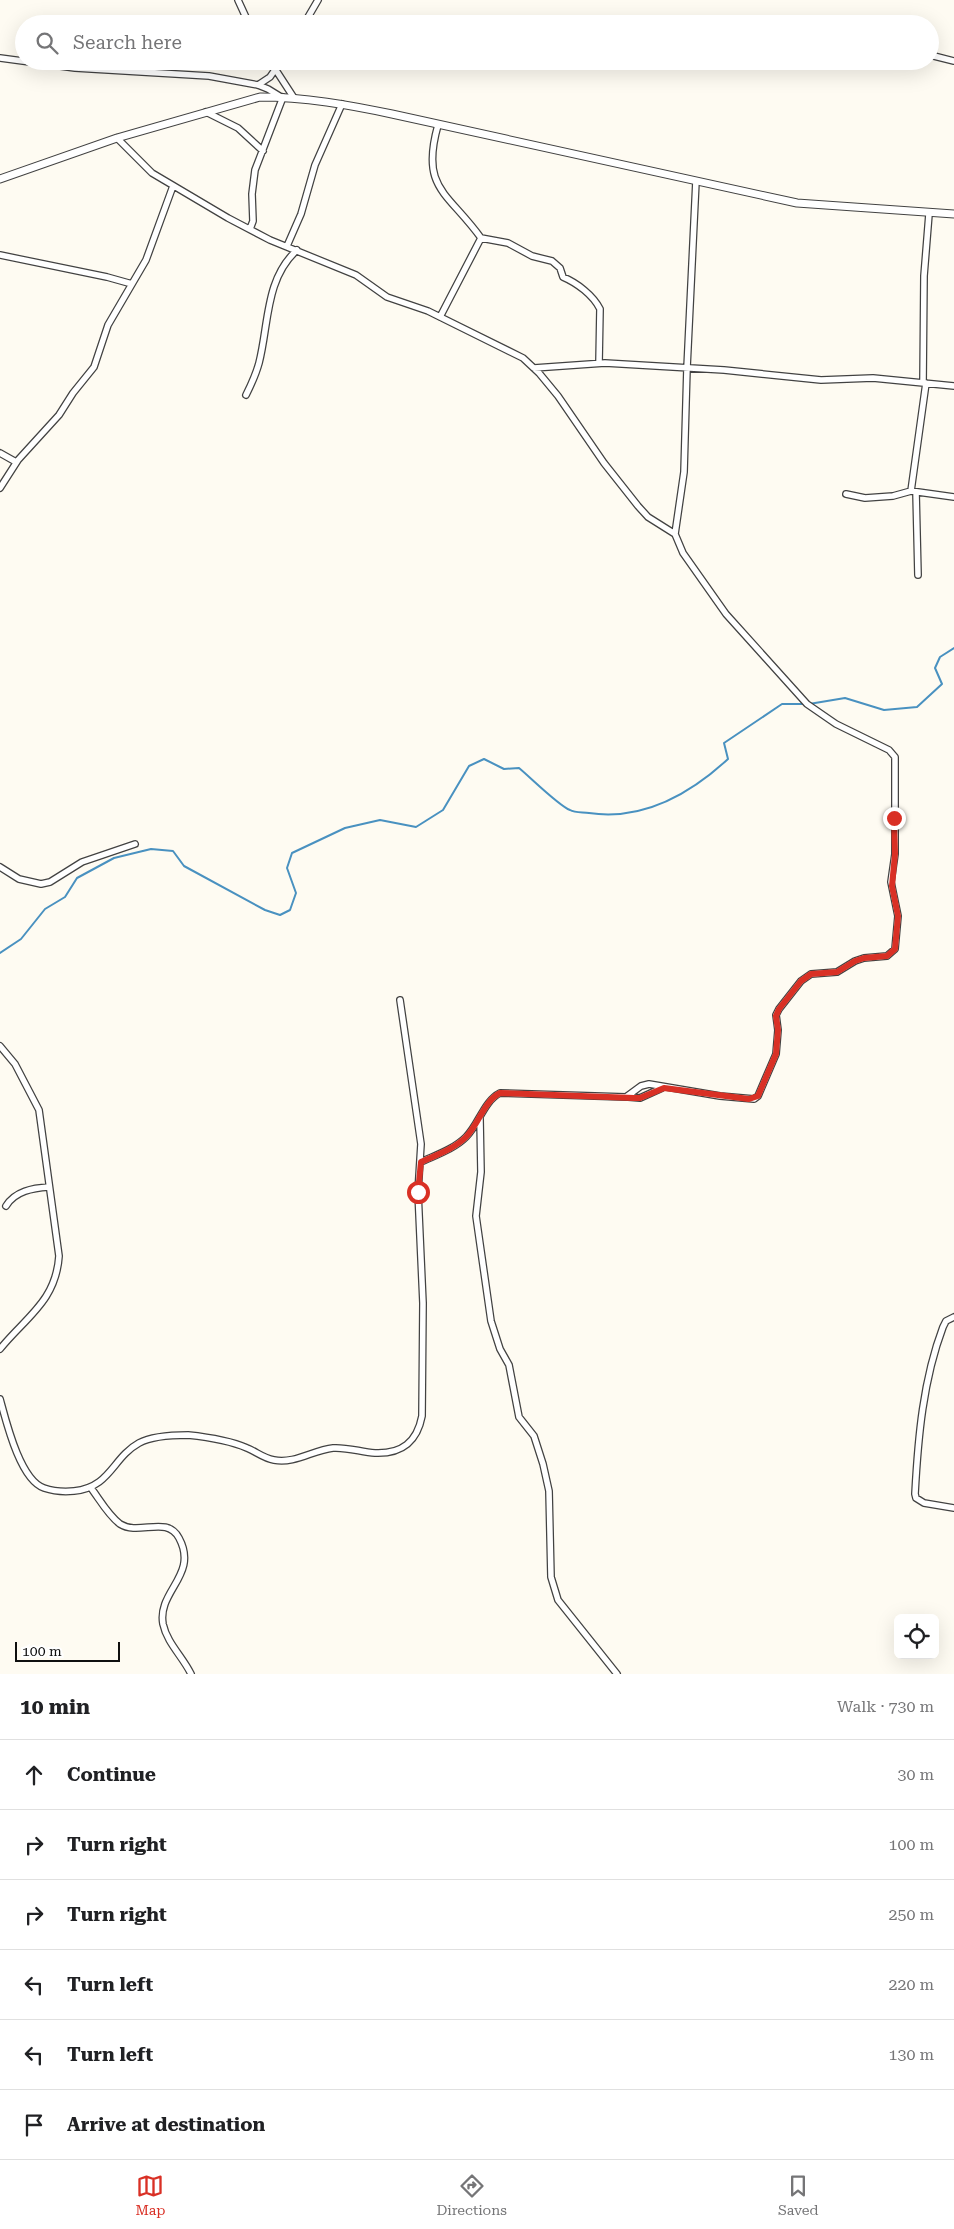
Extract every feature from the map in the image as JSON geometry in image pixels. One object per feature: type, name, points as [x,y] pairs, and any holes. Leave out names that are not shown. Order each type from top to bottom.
[{"type":"street","points":[[238,0],[245,15]]},
{"type":"street","points":[[309,15],[318,0]]},
{"type":"street","points":[[939,57],[954,61]]},
{"type":"street","points":[[0,58],[15,60]]},
{"type":"street","points":[[108,70],[209,76],[258,85],[282,97]]},
{"type":"street","points":[[258,85],[265,82],[275,70],[294,98]]},
{"type":"street","points":[[0,179],[117,138],[206,112],[260,97],[282,97],[342,104],[797,203],[929,214],[954,214]]},
{"type":"street","points":[[250,229],[253,221],[252,194],[255,170],[282,97]]},
{"type":"street","points":[[287,246],[301,214],[315,165],[342,104]]},
{"type":"street","points":[[206,112],[238,128],[262,151]]},
{"type":"street","points":[[438,125],[432,152],[432,167],[436,181],[446,197],[466,216],[481,238],[508,244],[532,256],[556,262],[562,277],[575,282],[597,304],[600,309],[600,363]]},
{"type":"street","points":[[117,138],[145,167],[173,186],[250,229],[356,275],[397,302],[428,311],[523,358],[558,396],[604,463],[638,506],[648,517],[674,534],[683,553],[726,614],[806,704],[836,724],[889,750],[895,757],[895,854],[891,882],[898,916],[895,949],[892,954],[855,961],[837,972],[811,974],[801,981],[779,1009],[776,1016],[778,1030],[776,1054],[758,1096],[749,1099],[645,1085],[626,1097]]},
{"type":"street","points":[[674,534],[684,472],[687,434],[686,368],[696,181]]},
{"type":"street","points":[[0,488],[16,462],[59,415],[94,367],[108,325],[146,260],[173,186]]},
{"type":"street","points":[[918,575],[914,492],[924,383],[924,276],[929,214]]},
{"type":"street","points":[[440,317],[481,238]]},
{"type":"street","points":[[246,395],[260,361],[267,317],[278,273],[297,250]]},
{"type":"street","points":[[0,255],[132,284]]},
{"type":"street","points":[[534,368],[600,363],[686,368],[821,380],[873,378],[954,386]]},
{"type":"street","points":[[0,453],[16,462]]},
{"type":"street","points":[[846,494],[865,498],[914,492],[954,497]]},
{"type":"street","points":[[0,867],[19,879],[41,884],[50,882],[82,862],[135,844]]},
{"type":"street","points":[[0,1399],[9,1432],[32,1480],[43,1488],[52,1490],[72,1491],[91,1488],[100,1483],[128,1451],[140,1442],[156,1438],[187,1435],[211,1439],[248,1448],[262,1457],[277,1460],[293,1460],[331,1448],[376,1453],[402,1449],[415,1439],[420,1428],[422,1416],[423,1294],[418,1192],[421,1144],[400,1000]]},
{"type":"street","points":[[0,1046],[16,1064],[39,1110],[59,1256],[58,1274],[48,1294],[31,1317],[19,1327],[0,1350]]},
{"type":"street","points":[[421,1162],[458,1144],[467,1136],[490,1101],[500,1093],[640,1098],[664,1088]]},
{"type":"street","points":[[480,1118],[480,1186],[476,1216],[491,1321],[500,1349],[509,1366],[519,1417],[534,1436],[543,1464],[549,1491],[553,1590],[558,1600],[617,1674]]},
{"type":"street","points":[[6,1206],[9,1201],[22,1192],[49,1187]]},
{"type":"street","points":[[954,1317],[946,1321],[943,1327],[928,1382],[918,1445],[915,1494],[918,1500],[954,1508]]},
{"type":"street","points":[[91,1488],[121,1524],[143,1529],[165,1526],[172,1529],[179,1538],[185,1556],[184,1568],[167,1600],[162,1615],[166,1632],[191,1674]]},
{"type":"waterway","points":[[809,704],[845,698],[884,710],[917,707],[942,684],[935,668],[940,657],[954,648]]},
{"type":"waterway","points":[[0,953],[21,939],[45,909],[65,897],[77,878],[114,858],[151,849],[173,851],[184,866],[265,910],[280,915],[290,910],[296,893],[287,868],[292,853],[345,828],[380,820],[416,827],[443,810],[469,766],[484,759],[504,769],[519,768],[544,791],[572,811],[609,814],[628,813],[646,809],[681,794],[697,784],[728,759],[724,743],[782,704],[804,704]]},
{"type":"route","points":[[418,1192],[421,1162],[458,1144],[475,1126],[494,1096],[500,1093],[640,1098],[664,1088],[749,1099],[758,1096],[776,1054],[778,1030],[776,1016],[779,1009],[801,981],[811,974],[837,972],[864,958],[887,956],[892,954],[895,949],[898,916],[891,882],[894,872],[895,854],[894,818]]}]
